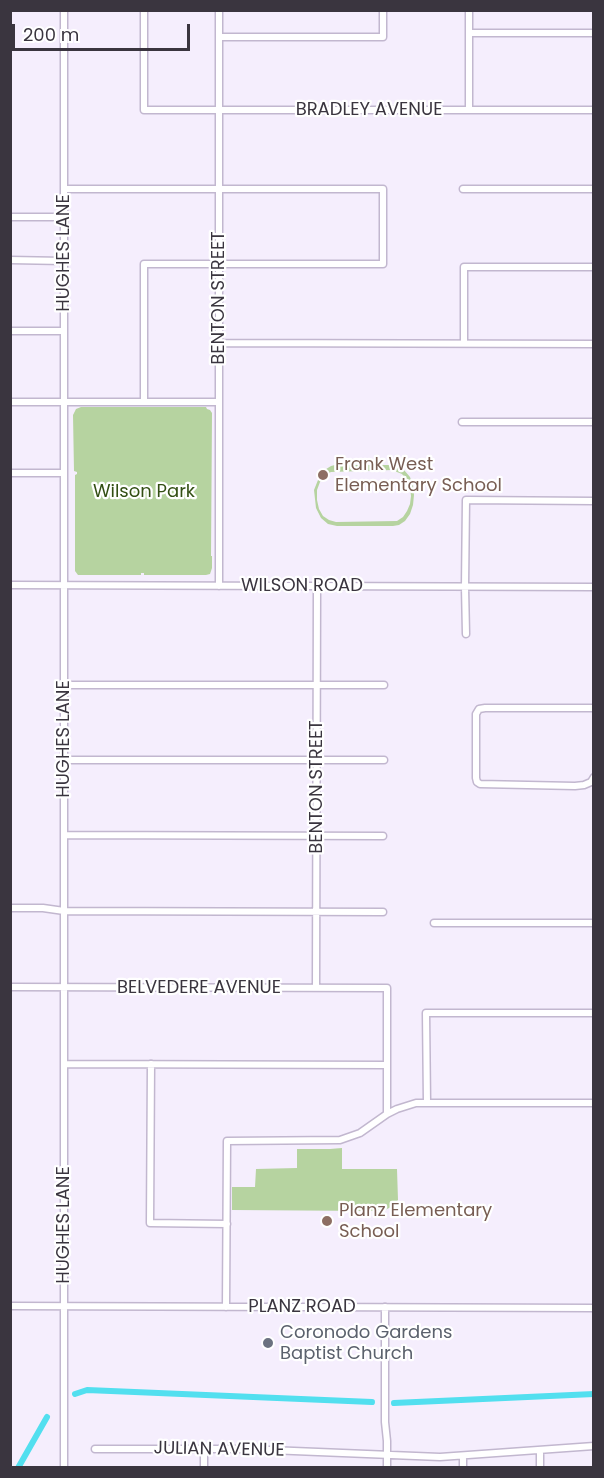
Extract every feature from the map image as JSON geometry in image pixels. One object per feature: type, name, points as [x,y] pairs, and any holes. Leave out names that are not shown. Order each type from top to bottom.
[{"type":"street","name":"HUGHES LANE","points":[[64,10],[64,1467]]},
{"type":"street","name":"BRADLEY AVENUE","points":[[144,10],[144,110],[594,110]]},
{"type":"street","name":"BENTON STREET","points":[[219,10],[219,586]]},
{"type":"street","points":[[219,37],[383,37],[383,10]]},
{"type":"street","points":[[469,10],[469,110]]},
{"type":"street","points":[[469,33],[594,33]]},
{"type":"street","points":[[64,189],[383,189],[383,264],[144,264],[144,402]]},
{"type":"street","points":[[464,189],[594,189]]},
{"type":"street","points":[[10,217],[64,217]]},
{"type":"street","points":[[10,261],[64,261]]},
{"type":"street","points":[[464,343],[464,267],[594,267]]},
{"type":"street","points":[[10,331],[64,331]]},
{"type":"street","points":[[219,343],[594,344]]},
{"type":"street","points":[[10,402],[219,402]]},
{"type":"street","points":[[462,422],[594,422]]},
{"type":"street","points":[[10,473],[64,473]]},
{"type":"street","points":[[466,634],[466,500],[594,501]]},
{"type":"street","name":"WILSON ROAD","points":[[10,585],[594,587]]},
{"type":"street","name":"BENTON STREET","points":[[316,988],[317,586]]},
{"type":"street","points":[[64,685],[384,685]]},
{"type":"street","points":[[594,708],[485,708],[479,710],[476,714],[476,778],[480,784],[574,786],[591,782],[594,777]]},
{"type":"street","points":[[64,760],[384,760]]},
{"type":"street","points":[[64,835],[383,836]]},
{"type":"street","points":[[10,908],[43,908],[64,911],[383,912]]},
{"type":"street","points":[[434,923],[594,923]]},
{"type":"street","name":"BELVEDERE AVENUE","points":[[10,987],[387,988],[387,1065]]},
{"type":"street","points":[[427,1103],[426,1013],[594,1013]]},
{"type":"street","points":[[64,1064],[387,1065],[387,1114]]},
{"type":"street","points":[[151,1064],[150,1224],[227,1224]]},
{"type":"street","points":[[226,1307],[227,1141],[340,1140],[360,1133],[387,1114],[406,1105],[594,1103]]},
{"type":"street","name":"PLANZ ROAD","points":[[10,1306],[594,1308]]},
{"type":"street","points":[[385,1307],[387,1467]]},
{"type":"street","name":"JULIAN AVENUE","points":[[95,1449],[245,1449],[440,1457],[594,1446]]},
{"type":"street","points":[[204,1449],[204,1467]]},
{"type":"street","points":[[540,1450],[540,1467]]},
{"type":"street","points":[[463,1456],[463,1467]]},
{"type":"green space","name":"Wilson Park","points":[[81,407],[206,407],[210,410],[212,413],[212,568],[210,574],[78,575],[75,571],[75,475],[77,472],[74,471],[73,415],[76,409]]},
{"type":"green space","points":[[393,465],[404,470],[413,486],[413,505],[410,514],[405,521],[393,526],[328,524],[321,518],[316,508],[314,490],[320,475],[331,466]],"holes":[[[392,470],[402,474],[410,487],[411,496],[407,511],[397,521],[336,522],[323,516],[319,509],[317,490],[325,475],[331,472]]]},
{"type":"green space","points":[[342,1148],[342,1169],[397,1169],[398,1200],[393,1206],[385,1210],[372,1211],[232,1210],[232,1187],[255,1187],[256,1169],[297,1168],[297,1149]]},
{"type":"waterway","points":[[75,1394],[87,1390],[372,1402]]},
{"type":"waterway","points":[[394,1403],[594,1394]]},
{"type":"waterway","points":[[18,1468],[47,1417]]},
{"type":"place","name":"Frank West Elementary School","points":[[323,475]]},
{"type":"place","name":"Planz Elementary School","points":[[327,1221]]},
{"type":"place","name":"Coronodo Gardens Baptist Church","points":[[268,1343]]}]
